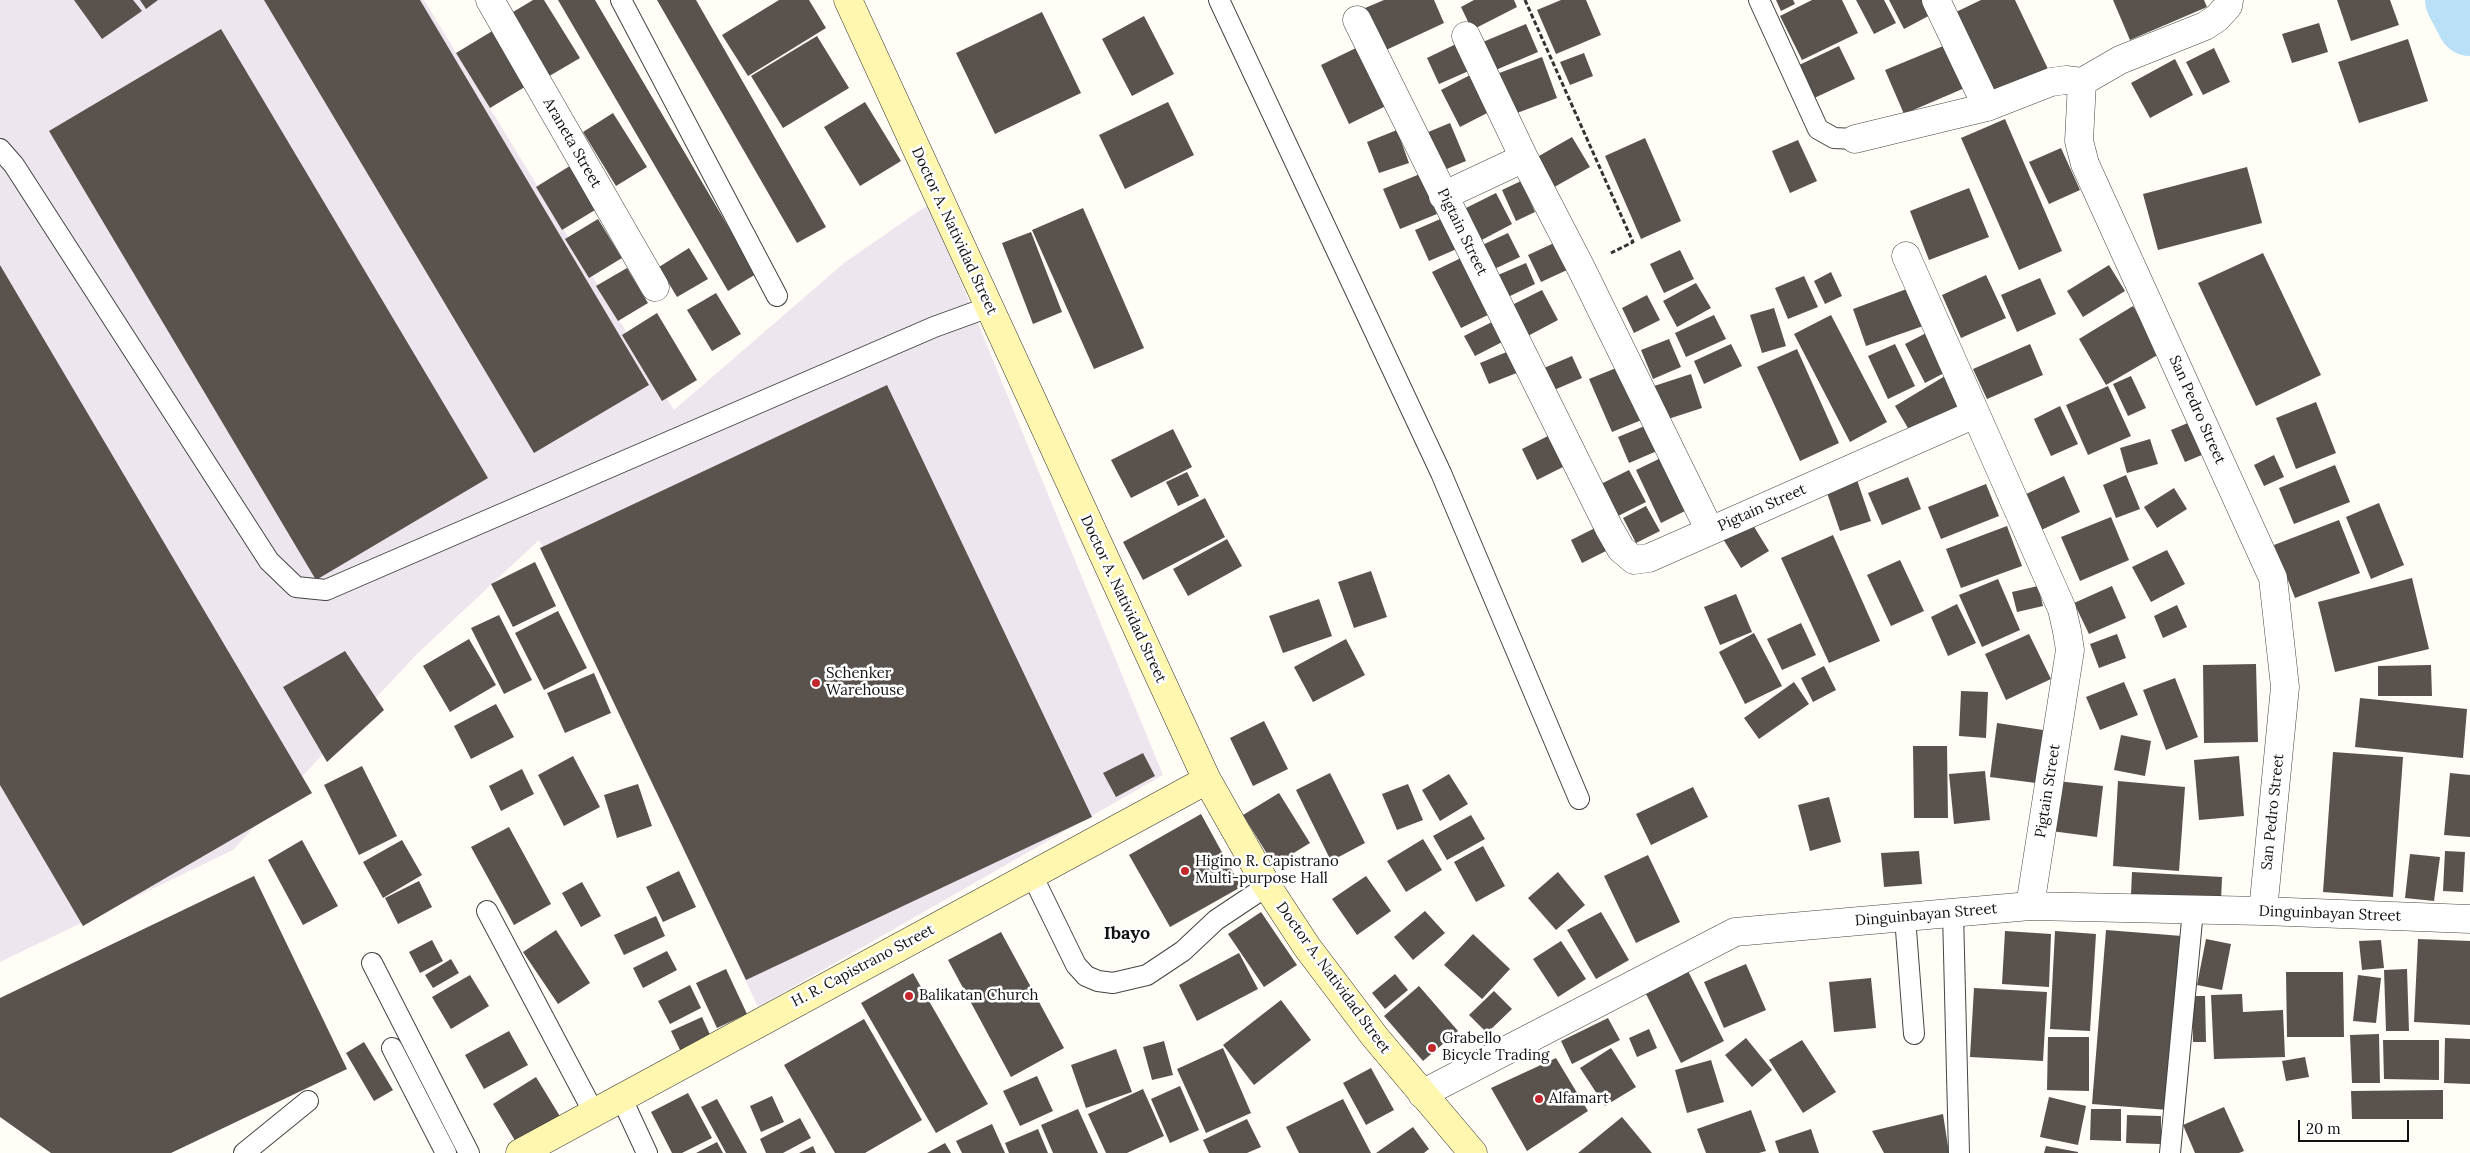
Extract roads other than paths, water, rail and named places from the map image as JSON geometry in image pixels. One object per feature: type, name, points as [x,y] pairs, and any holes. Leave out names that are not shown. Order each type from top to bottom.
[{"type":"main road","name":"Doctor A. Natividad Street","points":[[848,0],[1207,780],[1267,886],[1307,947],[1422,1094],[1473,1153]]},
{"type":"main road","name":"H. R. Capistrano Street","points":[[520,1153],[1207,780]]},
{"type":"street","name":"Araneta Street","points":[[490,0],[655,287]]},
{"type":"street","points":[[1936,0],[1987,107]]},
{"type":"street","points":[[1855,139],[1987,107],[2051,82],[2066,80],[2082,82],[2120,60],[2205,26],[2217,18],[2228,3]]},
{"type":"street","name":"Pigtain Street","points":[[1357,20],[1621,549],[1634,560],[1649,558],[1975,414],[2062,608],[2070,650],[2030,906]]},
{"type":"street","points":[[1466,36],[1524,158],[1581,268],[1710,531]]},
{"type":"street","name":"San Pedro Street","points":[[2082,82],[2079,141],[2085,164],[2273,578],[2285,687],[2262,911]]},
{"type":"street","points":[[1444,196],[1524,158]]},
{"type":"street","points":[[1906,256],[1975,414]]},
{"type":"street","name":"Dinguinbayan Street","points":[[1422,1094],[1735,932],[2030,906],[2262,911],[2470,919]]},
{"type":"lane","points":[[621,0],[777,296]]},
{"type":"lane","points":[[1219,0],[1441,473],[1579,799]]},
{"type":"lane","points":[[1759,0],[1818,129],[1834,138],[1855,139]]},
{"type":"lane","points":[[0,150],[14,165],[269,561],[296,587],[326,590],[934,327],[989,307]]},
{"type":"lane","points":[[1032,875],[1076,965],[1086,976],[1098,981],[1112,983],[1147,975],[1183,951],[1216,920],[1267,886]]},
{"type":"lane","points":[[2170,1153],[2193,910]]},
{"type":"lane","points":[[487,911],[594,1113]]},
{"type":"lane","points":[[1953,913],[1959,1153]]},
{"type":"lane","points":[[1905,917],[1914,1034]]},
{"type":"lane","points":[[372,963],[469,1153]]},
{"type":"lane","points":[[392,1048],[446,1153]]},
{"type":"lane","points":[[621,1097],[647,1153]]},
{"type":"lane","points":[[244,1153],[308,1101]]},
{"type":"waterway","points":[[2458,0],[2470,23]]},
{"type":"place","name":"Schenker Warehouse","points":[[816,683]]},
{"type":"place","name":"Higino R. Capistrano Multi-purpose Hall","points":[[1185,871]]},
{"type":"place","name":"Balikatan Church","points":[[909,996]]},
{"type":"place","name":"Grabello Bicycle Trading","points":[[1432,1048]]},
{"type":"place","name":"Alfamart","points":[[1539,1099]]},
{"type":"district","name":"Ibayo","points":[[1127,934]]}]
